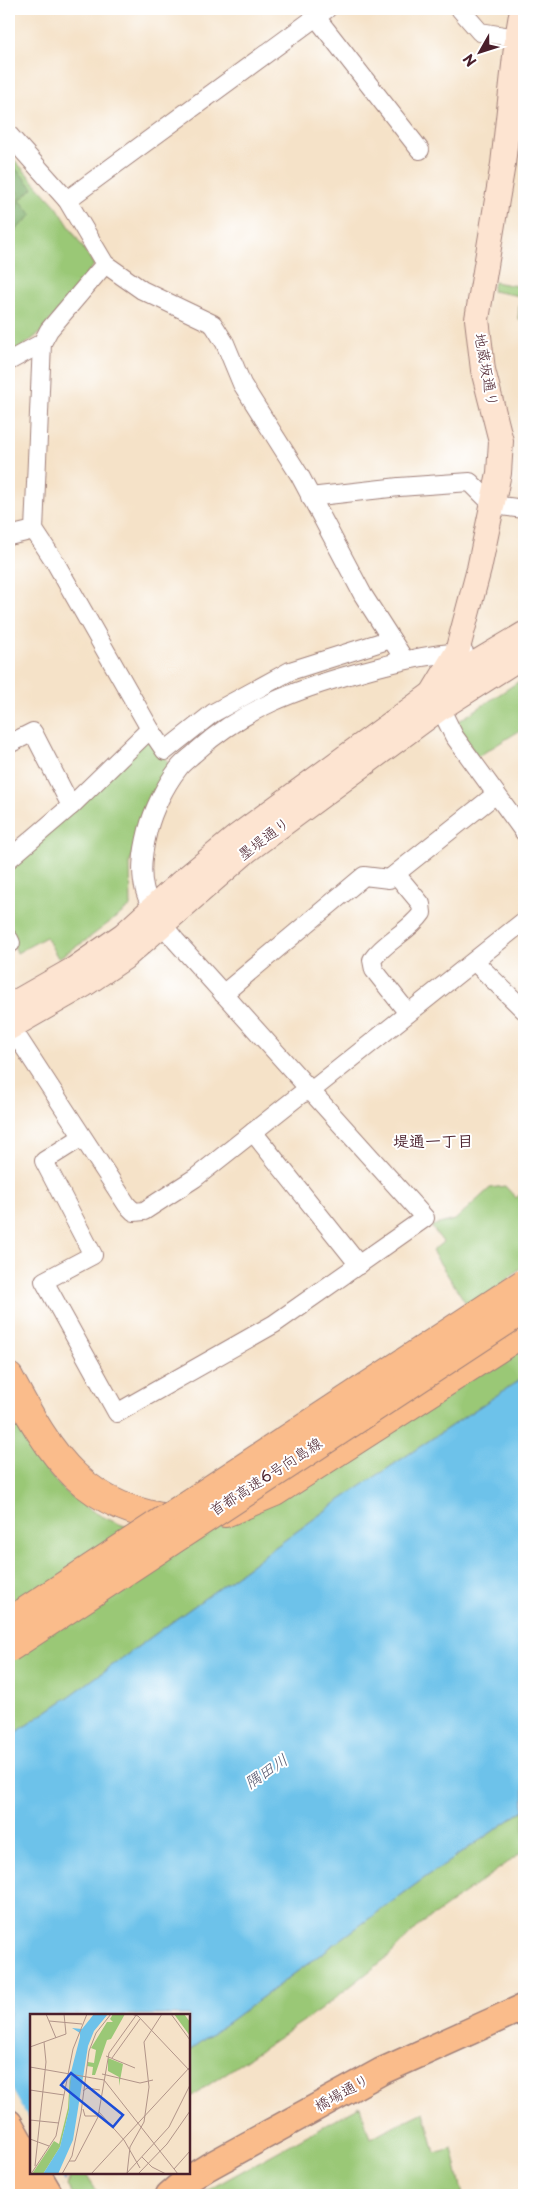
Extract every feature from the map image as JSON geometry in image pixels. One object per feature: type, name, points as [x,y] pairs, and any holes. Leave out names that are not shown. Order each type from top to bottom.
[{"type":"highway","name":"首都高速6号向島線","points":[[9,1622],[524,1282]]},
{"type":"highway","name":"首都高速6号向島線","points":[[9,1648],[524,1309]]},
{"type":"highway","points":[[9,1377],[35,1426],[70,1472],[88,1487],[109,1502],[134,1512],[157,1518],[186,1521],[231,1512],[274,1492],[524,1332]]},
{"type":"main road","name":"地蔵坂通り","points":[[436,701],[457,652],[499,473],[501,440],[483,370],[477,319],[519,79],[517,38],[522,9]]},
{"type":"main road","name":"墨堤通り","points":[[9,1020],[116,964],[157,917],[236,837],[436,701],[496,650],[524,634]]},
{"type":"main road","name":"墨堤通り","points":[[436,701],[524,655]]},
{"type":"main road","name":"橋場通り","points":[[169,2195],[184,2182],[208,2167],[382,2071],[524,2007]]},
{"type":"main road","points":[[9,2123],[30,2160]]},
{"type":"main road","points":[[9,2166],[41,2189]]},
{"type":"street","points":[[460,9],[480,32],[517,38]]},
{"type":"street","points":[[67,200],[322,13],[420,150]]},
{"type":"street","points":[[9,135],[67,200],[105,264],[142,290],[214,324],[225,343],[242,384],[300,476],[363,595],[404,659]]},
{"type":"street","points":[[105,264],[49,330],[42,343],[34,530],[55,562],[150,729],[165,751],[213,712],[290,671],[391,639]]},
{"type":"street","points":[[9,361],[42,343]]},
{"type":"street","points":[[310,497],[400,486],[470,482],[493,505],[524,509]]},
{"type":"street","points":[[9,536],[34,530]]},
{"type":"street","points":[[82,1137],[44,1161],[93,1255],[44,1281],[117,1413],[241,1345],[425,1218],[223,994],[157,917],[143,886],[141,871],[145,842],[151,820],[178,768],[228,727],[266,704],[303,688],[404,659],[457,652],[496,650]]},
{"type":"street","points":[[436,701],[454,736],[524,832]]},
{"type":"street","points":[[9,859],[71,806],[150,729]]},
{"type":"street","points":[[9,744],[33,732],[71,806]]},
{"type":"street","points":[[223,994],[364,876],[389,880],[496,794]]},
{"type":"street","points":[[396,874],[421,904],[422,913],[417,921],[377,953],[372,960],[374,970],[408,1013]]},
{"type":"street","points":[[9,1020],[127,1205],[134,1212],[144,1211],[195,1178],[301,1094],[311,1091],[524,921]]},
{"type":"street","points":[[474,962],[524,1010]]},
{"type":"street","points":[[253,1132],[359,1265]]},
{"type":"green space","points":[[9,154],[57,207],[94,265],[40,333],[9,357]]},
{"type":"green space","points":[[9,161],[33,188],[20,200],[32,215],[9,236],[10,224],[19,195],[9,179]]},
{"type":"green space","points":[[524,271],[524,320],[518,319],[520,296],[492,291],[494,282],[517,286],[518,276],[523,276]]},
{"type":"green space","points":[[524,678],[524,728],[477,757],[456,723]]},
{"type":"green space","points":[[149,738],[171,766],[142,812],[130,863],[131,906],[85,941],[58,958],[46,937],[17,953],[9,932],[9,866]]},
{"type":"green space","points":[[505,1186],[516,1198],[524,1190],[524,1265],[491,1293],[469,1308],[432,1251],[443,1242],[431,1226],[455,1220],[490,1188]]},
{"type":"green space","points":[[524,1321],[524,1377],[336,1503],[70,1696],[9,1737],[9,1409],[32,1450],[56,1482],[87,1508],[130,1528]]},
{"type":"green space","points":[[524,1810],[524,1851],[417,1927],[390,1955],[320,2010],[190,2097],[190,2050],[423,1879]]},
{"type":"green space","points":[[360,2106],[370,2138],[424,2112],[435,2153],[452,2148],[463,2195],[199,2195]]},
{"type":"green space","points":[[71,2174],[86,2174],[99,2195],[73,2195],[67,2186]]},
{"type":"water","name":"隅田川","points":[[524,1377],[524,1810],[423,1879],[190,2050],[190,2014],[30,2014],[30,2174],[67,2174],[64,2185],[9,2195],[9,1737],[70,1696],[336,1503]]},
{"type":"pier","points":[[9,2084],[30,2121],[30,2174],[61,2174],[66,2184],[47,2195],[9,2195]]},
{"type":"district","name":"堤通一丁目","points":[[433,1141]]}]
